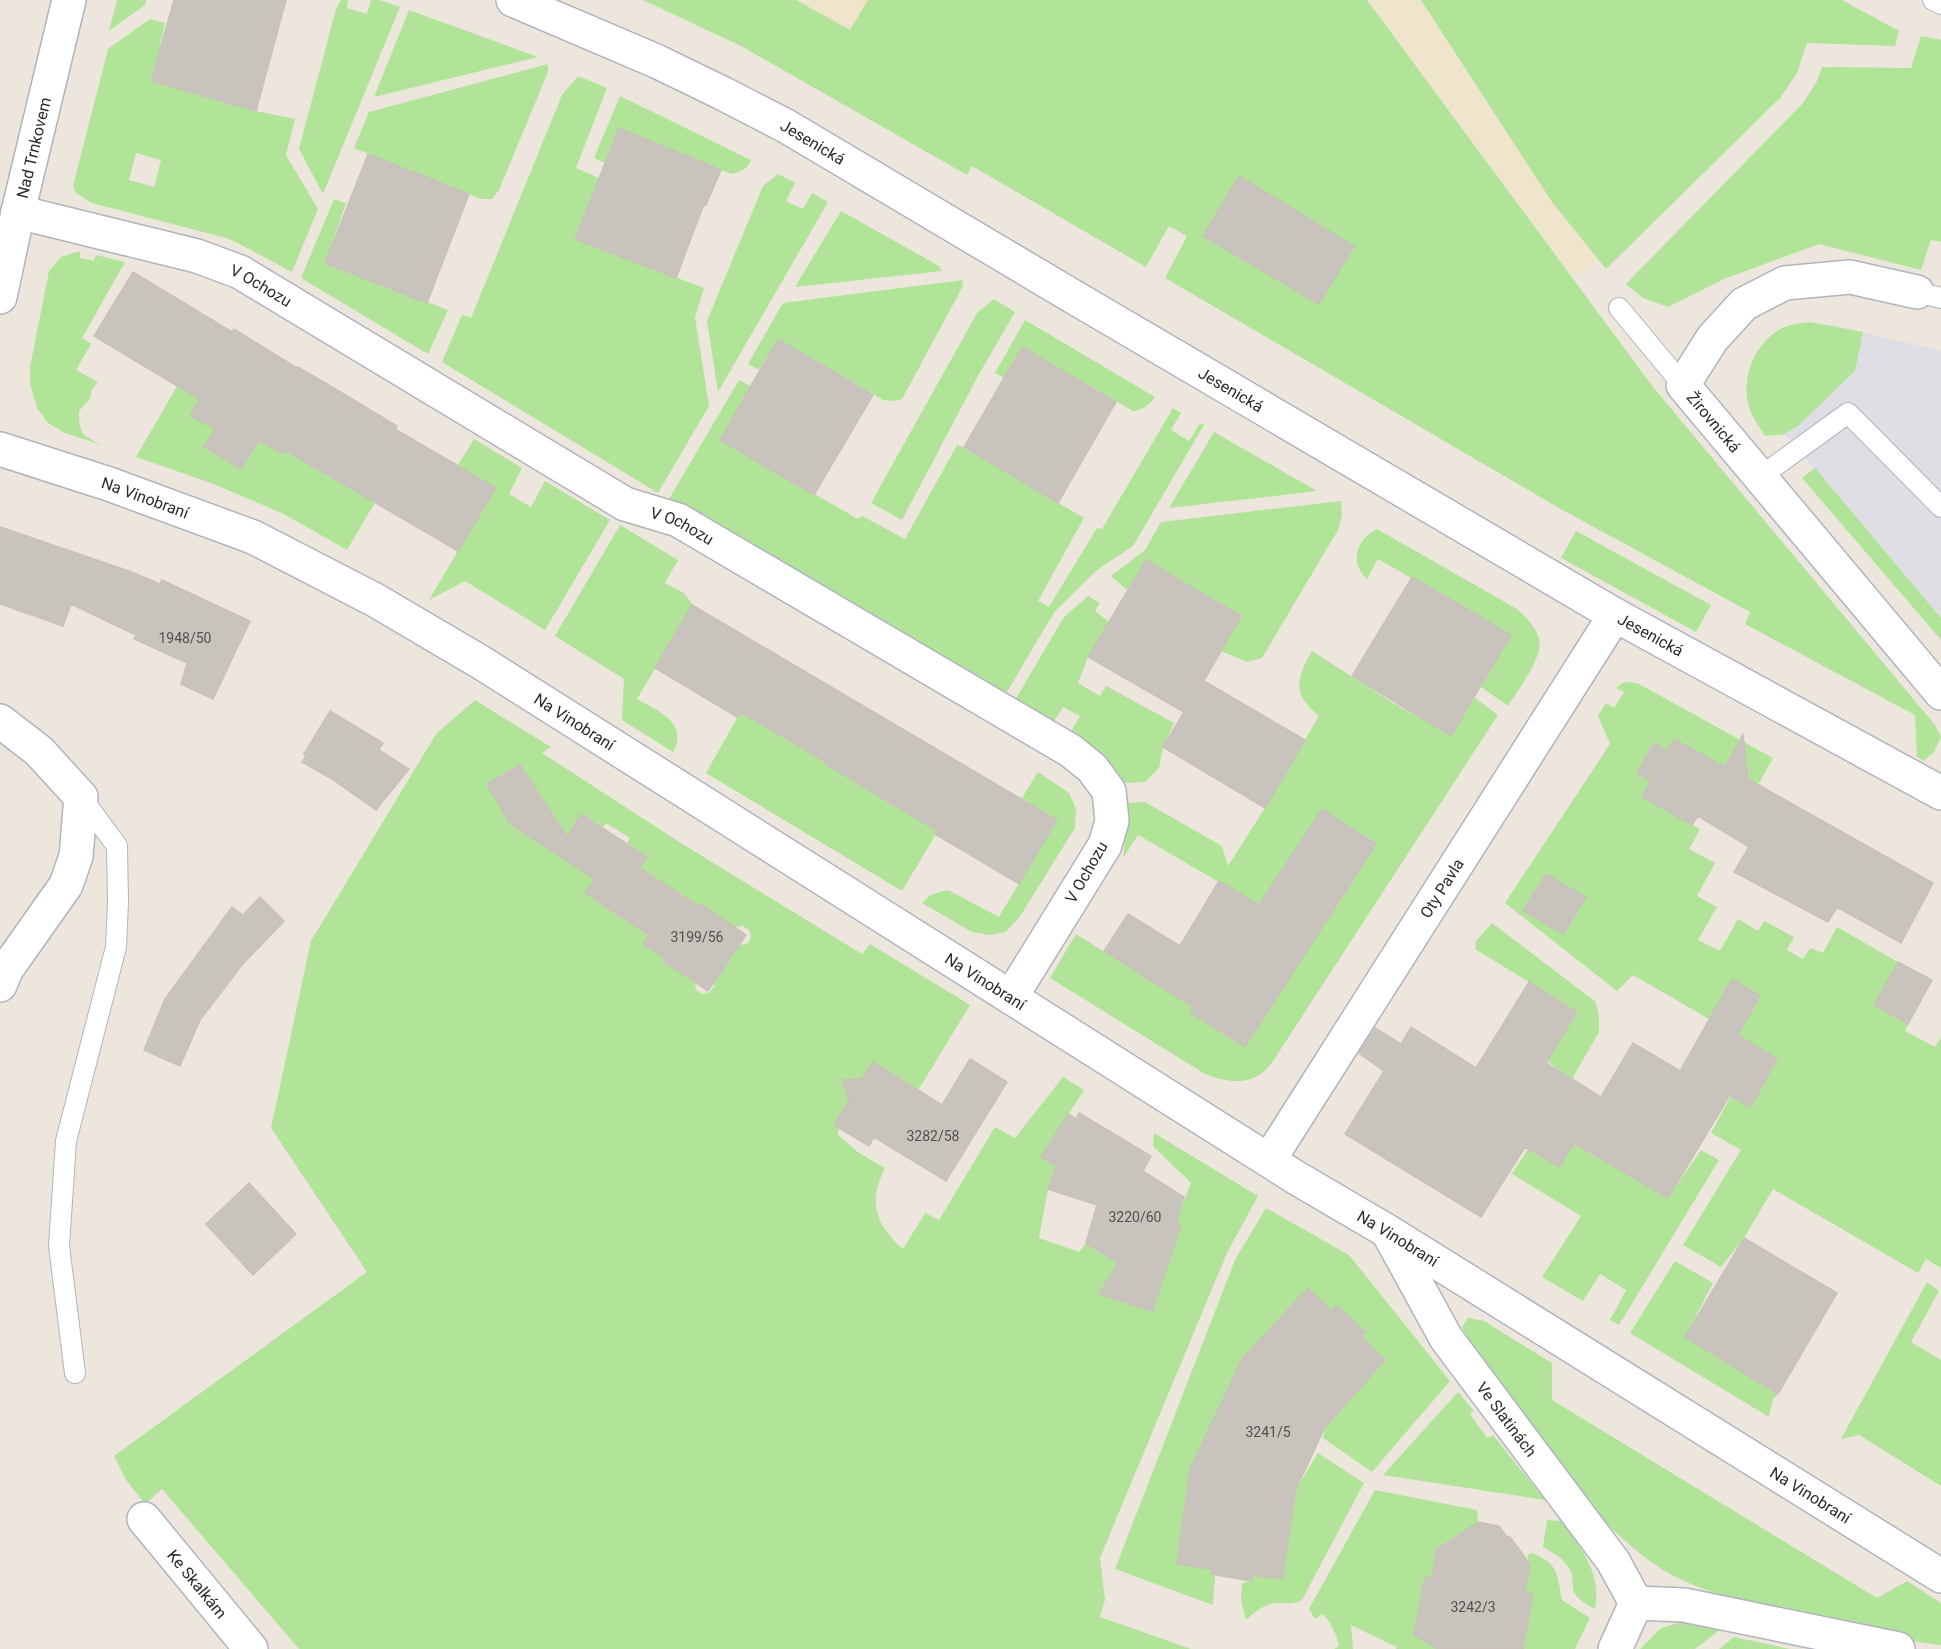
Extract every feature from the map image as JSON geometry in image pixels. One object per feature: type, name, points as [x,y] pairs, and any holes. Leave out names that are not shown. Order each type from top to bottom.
[{"type":"street","name":"Nad Trnkovem","points":[[0,297],[69,0]]},
{"type":"street","name":"Jesenická","points":[[513,0],[646,57],[786,126],[1615,615],[1941,793]]},
{"type":"street","name":"V Ochozu","points":[[18,213],[197,256],[240,272],[625,504],[678,520],[1071,751],[1092,768],[1109,791],[1112,820],[1105,845],[1011,997]]},
{"type":"street","name":"Žirovnická","points":[[1929,295],[1850,277],[1785,283],[1744,304],[1712,339],[1683,385],[1941,693]]},
{"type":"street","name":"Na Vinobraní","points":[[0,449],[109,484],[253,537],[375,600],[482,663],[1269,1160],[1388,1231],[1941,1576]]},
{"type":"street","name":"Oty Pavla","points":[[1269,1160],[1615,615]]},
{"type":"street","points":[[0,721],[39,751],[81,797],[76,856],[66,885],[6,970],[0,984]]},
{"type":"street","name":"Ve Slatinách","points":[[1388,1231],[1446,1338],[1613,1561],[1636,1603]]},
{"type":"street","name":"Ke Skalkám","points":[[144,1519],[251,1649]]},
{"type":"street","points":[[1615,1649],[1636,1603],[1684,1605],[1898,1649]]},
{"type":"lane","points":[[1933,0],[1941,4]]},
{"type":"lane","points":[[1619,308],[1683,385]]},
{"type":"lane","points":[[1760,477],[1848,413],[1941,507]]},
{"type":"lane","points":[[75,1373],[59,1246],[66,1141],[117,947],[118,902],[117,846],[81,797]]},
{"type":"shaded area","points":[[734,0],[1421,0],[1552,202],[1598,259],[1573,278],[1432,88],[859,68]]},
{"type":"shaded area","points":[[1833,325],[1941,351],[1941,618],[1768,415]]},
{"type":"green space","points":[[117,0],[146,0],[145,5],[109,31]]},
{"type":"green space","points":[[341,0],[348,0],[347,8],[367,14],[371,0],[379,0],[400,7],[323,194],[299,149],[336,9]]},
{"type":"green space","points":[[643,0],[796,0],[850,30],[868,0],[1367,0],[1653,387],[1935,725],[1941,737],[1934,752],[1924,761],[1917,757],[1915,715],[1745,624],[1750,612],[1559,508],[1165,278],[1187,236],[1169,226],[1146,267],[972,166],[967,175],[741,46]]},
{"type":"green space","points":[[1421,0],[1842,0],[1899,31],[1895,46],[1807,43],[1797,73],[1781,97],[1606,269],[1552,202]]},
{"type":"green space","points":[[409,10],[538,57],[374,97]]},
{"type":"green space","points":[[150,19],[165,23],[152,81],[256,111],[295,119],[286,155],[318,209],[292,272],[230,239],[92,203],[76,193],[73,186],[108,49]],"holes":[[[136,153],[161,160],[154,187],[129,180]]]},
{"type":"green space","points":[[1921,36],[1941,40],[1941,242],[1931,240],[1921,270],[1819,244],[1724,279],[1668,307],[1643,298],[1626,284],[1803,103],[1817,81],[1822,67],[1911,68]]},
{"type":"green space","points":[[548,64],[548,72],[499,190],[492,199],[481,199],[354,148],[369,112]]},
{"type":"green space","points":[[578,76],[607,88],[576,168],[601,179],[575,239],[704,288],[695,317],[709,406],[658,493],[442,362],[462,315],[471,318],[562,95]]},
{"type":"green space","points":[[620,96],[751,160],[743,170],[731,174],[619,128],[605,163],[594,158]]},
{"type":"green space","points":[[778,174],[795,183],[786,201],[803,209],[812,193],[828,202],[718,392],[707,321],[763,186]]},
{"type":"green space","points":[[334,199],[346,203],[325,263],[448,310],[428,354],[301,278]]},
{"type":"green space","points":[[841,211],[939,266],[942,271],[795,287]]},
{"type":"green space","points":[[80,252],[80,258],[94,261],[96,255],[125,262],[82,338],[91,344],[76,370],[98,382],[92,389],[90,399],[79,411],[79,419],[83,433],[102,445],[65,433],[48,423],[37,408],[30,384],[30,367],[49,271],[61,257]]},
{"type":"green space","points":[[963,280],[962,288],[902,399],[883,400],[778,339],[759,370],[748,364],[783,303]]},
{"type":"green space","points":[[994,299],[1015,312],[978,376],[902,520],[871,503],[977,313]]},
{"type":"green space","points":[[1025,320],[1155,397],[1146,407],[1133,411],[1022,347],[1004,378],[995,373]]},
{"type":"green space","points":[[1810,322],[1863,332],[1855,371],[1798,426],[1784,434],[1765,436],[1749,407],[1746,392],[1754,358],[1760,348],[1777,331],[1787,326]]},
{"type":"green space","points":[[739,380],[752,387],[720,440],[858,519],[862,516],[905,539],[957,445],[1084,518],[1038,601],[1049,607],[1097,528],[1102,529],[1173,408],[1181,413],[1171,430],[1189,441],[1200,423],[1204,425],[1133,546],[1097,570],[1055,611],[1005,695],[669,499]]},
{"type":"green space","points":[[177,386],[194,392],[193,395],[199,399],[201,421],[215,428],[204,448],[241,469],[261,437],[264,443],[283,454],[285,450],[292,455],[295,451],[326,470],[324,474],[358,493],[361,491],[377,499],[347,550],[282,513],[211,483],[136,457]]},
{"type":"green space","points":[[1214,432],[1317,491],[1169,508]]},
{"type":"green space","points":[[474,439],[522,468],[509,494],[531,507],[545,481],[610,520],[545,630],[465,581],[429,600],[495,488],[458,465]]},
{"type":"green space","points":[[1815,468],[1941,618],[1941,640],[1802,478]]},
{"type":"green space","points":[[1341,501],[1342,515],[1338,530],[1262,658],[1247,662],[1221,651],[1241,616],[1147,560],[1127,590],[1111,576],[1145,550],[1161,522]]},
{"type":"green space","points":[[620,525],[678,560],[665,583],[684,593],[693,605],[637,699],[662,713],[674,725],[677,742],[673,752],[622,720],[624,679],[555,636]]},
{"type":"green space","points":[[1377,529],[1517,609],[1536,630],[1539,639],[1538,655],[1529,674],[1508,706],[1481,687],[1511,635],[1378,559],[1367,579],[1358,566],[1357,552],[1364,539]]},
{"type":"green space","points":[[1576,531],[1711,605],[1696,632],[1561,558]]},
{"type":"green space","points":[[1088,596],[1100,603],[1095,611],[1109,622],[1088,657],[1078,683],[1100,696],[1106,686],[1174,723],[1163,747],[1159,768],[1145,782],[1125,783],[1108,761],[1070,733],[1080,716],[1063,707],[1053,723],[1015,700],[1064,617]]},
{"type":"green space","points":[[1312,651],[1393,703],[1451,735],[1474,697],[1498,715],[1266,1070],[1248,1080],[1219,1079],[1205,1074],[1050,978],[1076,934],[1156,984],[1200,913],[1236,892],[1138,835],[1123,858],[1127,826],[1126,803],[1145,802],[1222,846],[1228,866],[1319,716],[1304,700],[1299,686],[1300,678]],"holes":[[[1322,809],[1376,844],[1245,1047],[1190,1012]]]},
{"type":"green space","points":[[1622,683],[1639,684],[1773,758],[1758,785],[1739,775],[1746,762],[1745,755],[1738,751],[1734,752],[1725,767],[1674,739],[1667,751],[1653,743],[1637,773],[1651,781],[1642,797],[1700,829],[1689,849],[1715,863],[1697,896],[1717,907],[1698,940],[1720,951],[1738,919],[1758,931],[1764,921],[1794,937],[1787,950],[1803,959],[1810,948],[1823,953],[1837,927],[1898,962],[1874,1005],[1908,1024],[1905,1031],[1935,1047],[1941,1037],[1941,1268],[1926,1259],[1918,1273],[1773,1189],[1744,1238],[1721,1267],[1683,1245],[1741,1150],[1711,1133],[1731,1096],[1750,1107],[1777,1059],[1738,1035],[1760,996],[1732,980],[1709,1019],[1633,975],[1617,991],[1505,903],[1610,744],[1598,716],[1606,703],[1614,708],[1624,692],[1616,688]],"holes":[[[1546,874],[1586,897],[1563,934],[1523,911]]]},
{"type":"green space","points":[[475,700],[551,747],[542,753],[681,843],[862,954],[870,944],[970,1005],[914,1097],[907,1084],[873,1062],[834,1125],[839,1129],[837,1134],[859,1153],[885,1168],[877,1191],[877,1212],[886,1231],[903,1249],[925,1213],[939,1220],[995,1127],[1015,1138],[1063,1077],[1084,1090],[1041,1157],[1056,1166],[1048,1189],[1039,1238],[1079,1252],[1086,1243],[1118,1263],[1101,1290],[1109,1297],[1152,1311],[1181,1225],[1176,1221],[1191,1183],[1153,1146],[1154,1133],[1258,1196],[1227,1253],[1100,1558],[1105,1600],[1100,1617],[1191,1649],[299,1649],[162,1489],[145,1504],[126,1480],[114,1456],[367,1272],[271,1128],[311,941],[436,734]],"holes":[[[520,765],[547,807],[513,827],[488,784]],[[582,814],[603,827],[606,823],[630,838],[627,843],[647,857],[612,911],[585,893],[595,879],[556,853]],[[678,893],[735,927],[743,926],[749,930],[751,938],[747,944],[739,945],[729,960],[725,960],[713,978],[714,986],[710,992],[703,994],[696,990],[695,982],[663,961],[664,958],[644,944]]]},
{"type":"green space","points":[[741,711],[826,762],[825,764],[939,829],[902,891],[706,773]]},
{"type":"green space","points":[[1038,772],[1069,793],[1076,809],[1075,828],[1019,918],[1005,932],[990,935],[972,932],[922,903],[930,895],[948,890],[999,917],[1056,820],[1022,798]]},
{"type":"green space","points":[[1492,923],[1596,1002],[1599,1032],[1572,1079],[1548,1062],[1553,1051],[1529,982],[1475,949],[1476,941]]},
{"type":"green space","points":[[1574,1143],[1668,1198],[1701,1150],[1719,1160],[1619,1325],[1610,1320],[1626,1290],[1600,1274],[1583,1301],[1542,1277],[1581,1216],[1512,1174],[1528,1149],[1559,1167]]},
{"type":"green space","points":[[1266,1208],[1349,1255],[1450,1381],[1372,1472],[1323,1438],[1325,1427],[1385,1360],[1362,1337],[1366,1331],[1337,1306],[1331,1311],[1307,1289],[1242,1359],[1190,1469],[1177,1563],[1210,1569],[1211,1574],[1215,1576],[1213,1605],[1115,1569],[1235,1260]]},
{"type":"green space","points":[[1675,1261],[1713,1283],[1685,1337],[1778,1394],[1773,1399],[1769,1417],[1630,1333]]},
{"type":"green space","points":[[1927,1282],[1939,1291],[1911,1342],[1941,1360],[1941,1486],[1859,1435],[1841,1439]]},
{"type":"green space","points":[[1468,1318],[1484,1321],[1552,1363],[1552,1400],[1877,1598],[1907,1581],[1941,1603],[1941,1645],[1872,1633],[1726,1596],[1688,1583],[1654,1564],[1627,1543],[1601,1518],[1553,1461],[1468,1342],[1462,1327]]},
{"type":"green space","points":[[1458,1392],[1474,1411],[1470,1414],[1487,1438],[1493,1435],[1545,1500],[1383,1475]]},
{"type":"green space","points":[[1318,1453],[1364,1483],[1302,1600],[1268,1605],[1256,1611],[1246,1620],[1241,1600],[1242,1583],[1251,1581],[1253,1575],[1282,1579],[1296,1489]]},
{"type":"green space","points":[[1375,1490],[1477,1510],[1478,1522],[1471,1531],[1464,1530],[1436,1550],[1432,1578],[1425,1577],[1414,1635],[1438,1649],[1396,1649],[1351,1625],[1353,1649],[1334,1649],[1339,1646],[1331,1626],[1323,1614],[1315,1619],[1309,1609]]},
{"type":"green space","points":[[1547,1520],[1561,1521],[1588,1562],[1595,1584],[1595,1609],[1574,1592],[1572,1577],[1564,1561],[1543,1547]]},
{"type":"green space","points":[[1532,1553],[1552,1566],[1559,1583],[1562,1600],[1590,1618],[1575,1649],[1519,1649],[1524,1647],[1533,1595],[1525,1593],[1530,1564],[1527,1555]]},
{"type":"green space","points":[[1685,1621],[1729,1623],[1695,1649],[1640,1649],[1661,1628]]},
{"type":"green space","points":[[1734,1637],[1790,1649],[1719,1649]]},
{"type":"building","points":[[174,0],[286,0],[256,111],[151,81]]},
{"type":"building","points":[[619,128],[721,170],[706,205],[704,204],[676,278],[575,239]]},
{"type":"building","points":[[368,154],[469,194],[427,303],[325,263]]},
{"type":"building","points":[[1239,176],[1354,246],[1319,304],[1203,236]]},
{"type":"building","points":[[133,272],[232,332],[234,329],[332,387],[397,426],[395,429],[496,488],[458,551],[285,450],[283,454],[259,440],[241,469],[204,447],[215,428],[190,416],[199,399],[94,336]]},
{"type":"building","points":[[778,339],[873,395],[814,495],[720,440]]},
{"type":"building","points":[[1022,347],[1116,402],[1058,503],[964,447]]},
{"type":"building","points":[[0,527],[129,571],[160,584],[162,580],[250,621],[213,699],[181,684],[187,663],[134,639],[136,635],[71,604],[63,626],[0,604]]},
{"type":"building","points":[[1146,560],[1241,616],[1204,681],[1305,740],[1265,808],[1163,747],[1184,712],[1088,657]]},
{"type":"building","points":[[1412,577],[1511,635],[1451,736],[1352,676]]},
{"type":"building","points":[[692,605],[1057,820],[1019,884],[935,834],[937,831],[825,764],[826,762],[740,712],[737,717],[655,668]]},
{"type":"building","points":[[330,711],[383,743],[379,750],[409,769],[376,810],[332,779],[302,762],[306,756],[304,754]]},
{"type":"building","points":[[1743,735],[1748,779],[1933,883],[1901,943],[1837,907],[1828,922],[1734,872],[1749,847],[1698,816],[1692,825],[1642,797],[1651,781],[1637,773],[1654,743],[1667,751],[1674,739],[1725,767]]},
{"type":"building","points":[[520,765],[567,837],[581,814],[647,857],[640,868],[699,907],[701,904],[746,935],[708,991],[663,961],[664,958],[643,944],[649,935],[585,893],[595,879],[510,824],[487,784]]},
{"type":"building","points":[[1322,809],[1376,844],[1245,1047],[1190,1012],[1193,1007],[1104,951],[1128,914],[1180,946],[1219,881],[1259,905]]},
{"type":"building","points":[[1546,874],[1586,897],[1563,934],[1523,911]]},
{"type":"building","points":[[260,897],[284,921],[242,965],[200,1020],[180,1066],[144,1050],[165,999],[232,907],[243,915]]},
{"type":"building","points":[[1898,962],[1932,980],[1908,1024],[1874,1005]]},
{"type":"building","points":[[1732,979],[1760,996],[1738,1035],[1777,1059],[1750,1108],[1730,1095],[1668,1198],[1574,1143],[1559,1167],[1525,1147],[1481,1217],[1345,1134],[1384,1071],[1359,1053],[1375,1028],[1401,1044],[1411,1027],[1476,1068],[1529,982],[1577,1012],[1546,1063],[1601,1097],[1633,1043],[1680,1071]]},
{"type":"building","points":[[970,1059],[1007,1082],[946,1181],[874,1137],[869,1146],[834,1125],[849,1100],[842,1080],[862,1079],[873,1062],[942,1105]]},
{"type":"building","points":[[1079,1113],[1151,1156],[1143,1171],[1184,1197],[1176,1221],[1181,1225],[1152,1311],[1099,1294],[1118,1263],[1086,1243],[1097,1205],[1048,1189],[1056,1166],[1041,1157],[1068,1114],[1076,1119]]},
{"type":"building","points":[[249,1183],[296,1234],[253,1275],[206,1224]]},
{"type":"building","points":[[1744,1238],[1837,1293],[1778,1394],[1685,1337]]},
{"type":"building","points":[[1308,1288],[1331,1311],[1336,1305],[1366,1332],[1362,1337],[1385,1360],[1325,1427],[1296,1489],[1282,1579],[1253,1575],[1251,1581],[1211,1574],[1210,1569],[1177,1564],[1190,1469],[1242,1359]]},
{"type":"building","points":[[1478,1522],[1499,1526],[1530,1564],[1525,1593],[1533,1594],[1523,1649],[1438,1649],[1414,1635],[1425,1577],[1432,1578],[1436,1550]]}]
